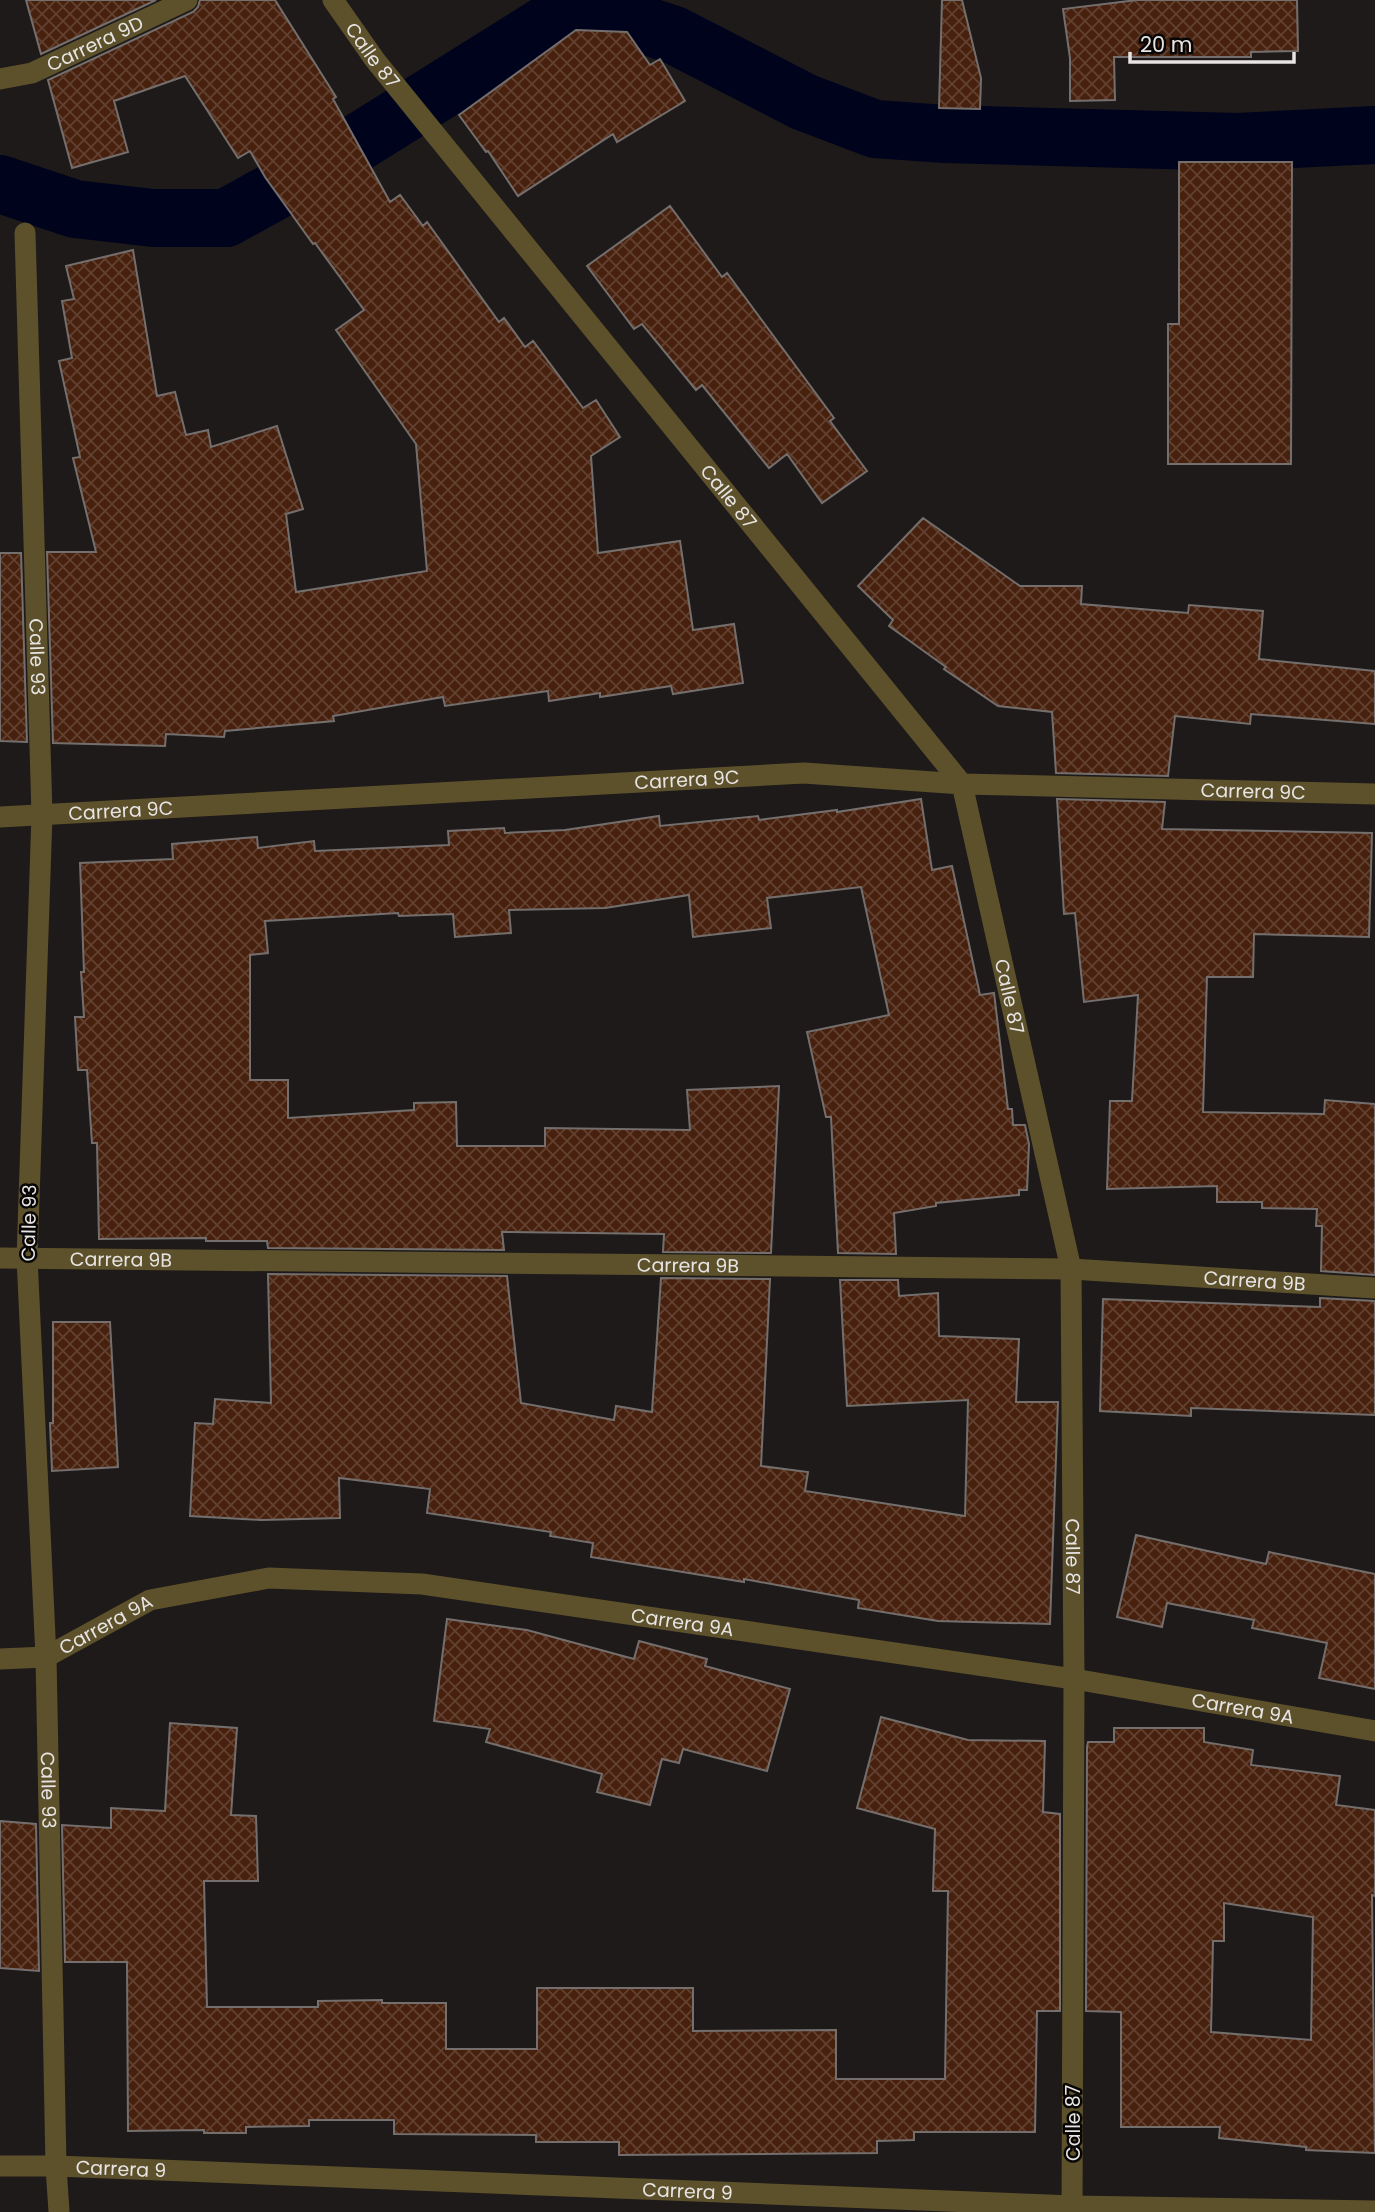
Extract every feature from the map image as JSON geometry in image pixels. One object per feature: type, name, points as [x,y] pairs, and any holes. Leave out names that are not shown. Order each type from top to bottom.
[{"type":"street","name":"Carrera 9D","points":[[0,79],[32,74],[187,0]]},
{"type":"street","name":"Calle 87","points":[[333,0],[375,60],[962,784],[1071,1269],[1074,1679],[1072,2209]]},
{"type":"street","name":"Calle 93","points":[[24,233],[42,815],[27,1258],[46,1657],[56,2166],[60,2212]]},
{"type":"street","name":"Carrera 9C","points":[[0,817],[804,773],[962,784],[1375,794]]},
{"type":"street","name":"Carrera 9B","points":[[0,1258],[1071,1269],[1375,1288]]},
{"type":"street","name":"Carrera 9A","points":[[0,1659],[46,1657],[150,1600],[269,1578],[422,1584],[1074,1679],[1375,1731]]},
{"type":"street","name":"Carrera 9","points":[[0,2166],[56,2166],[1072,2209],[1375,2211]]},
{"type":"building","points":[[26,0],[156,0],[41,54]]},
{"type":"building","points":[[200,0],[275,0],[336,97],[333,99],[390,202],[400,195],[423,226],[427,222],[499,322],[504,318],[525,347],[533,341],[583,408],[596,400],[620,437],[591,456],[598,553],[680,541],[693,630],[734,624],[743,683],[673,694],[671,686],[600,697],[600,693],[549,701],[548,691],[445,706],[443,697],[333,716],[334,721],[225,731],[224,737],[166,734],[165,746],[53,743],[47,552],[96,552],[73,458],[80,457],[59,361],[72,358],[62,301],[74,299],[66,266],[133,250],[157,396],[175,392],[186,435],[208,430],[211,447],[277,426],[303,509],[286,514],[296,592],[427,571],[416,444],[336,330],[364,310],[315,243],[313,244],[265,177],[250,151],[238,158],[185,76],[114,101],[128,152],[72,168],[48,80],[193,12]]},
{"type":"building","points":[[942,0],[962,0],[981,78],[980,109],[939,108]]},
{"type":"building","points":[[1137,0],[1297,0],[1298,51],[1251,52],[1251,57],[1114,57],[1115,100],[1070,101],[1070,58],[1063,9]]},
{"type":"building","points":[[576,30],[627,32],[650,65],[660,59],[685,101],[617,142],[613,134],[518,196],[488,151],[486,152],[459,115]]},
{"type":"building","points":[[1179,162],[1292,162],[1291,464],[1168,464],[1168,324],[1179,324]]},
{"type":"building","points":[[670,206],[722,277],[727,273],[834,418],[830,421],[867,471],[822,503],[787,454],[769,468],[702,385],[696,390],[642,324],[634,329],[587,266]]},
{"type":"building","points":[[923,518],[1020,586],[1082,586],[1081,604],[1188,613],[1189,605],[1263,611],[1259,659],[1375,671],[1375,724],[1251,714],[1250,724],[1175,716],[1168,776],[1056,773],[1052,712],[998,706],[944,669],[946,667],[889,626],[893,620],[858,586]]},
{"type":"building","points":[[0,553],[21,553],[27,742],[0,741]]},
{"type":"building","points":[[921,799],[932,870],[952,866],[980,995],[994,993],[1008,1109],[1012,1109],[1013,1125],[1025,1125],[1029,1144],[1027,1190],[1019,1190],[1019,1195],[936,1203],[936,1206],[894,1213],[896,1254],[838,1253],[831,1117],[826,1117],[807,1032],[889,1015],[861,887],[767,898],[771,928],[693,937],[689,895],[605,908],[509,910],[511,933],[455,937],[453,914],[399,916],[398,913],[265,921],[268,953],[250,955],[250,1080],[288,1080],[288,1118],[414,1110],[414,1103],[456,1102],[457,1146],[545,1146],[545,1128],[690,1130],[687,1090],[779,1086],[771,1253],[663,1252],[664,1234],[502,1232],[504,1250],[268,1248],[267,1241],[206,1241],[206,1238],[99,1239],[97,1143],[92,1143],[87,1070],[78,1070],[75,1017],[84,1017],[80,863],[173,859],[172,844],[257,837],[258,848],[314,841],[315,851],[449,845],[448,831],[504,828],[505,833],[565,830],[659,816],[660,826],[758,816],[759,820]]},
{"type":"building","points":[[1057,799],[1165,802],[1162,829],[1372,833],[1369,937],[1254,934],[1253,977],[1207,977],[1203,1112],[1324,1114],[1325,1100],[1375,1104],[1375,1275],[1321,1271],[1322,1226],[1316,1226],[1317,1209],[1262,1208],[1262,1202],[1217,1202],[1217,1186],[1107,1189],[1110,1101],[1132,1101],[1138,995],[1084,1002],[1075,913],[1064,914]]},
{"type":"building","points":[[268,1274],[507,1276],[521,1403],[614,1420],[616,1406],[652,1412],[661,1278],[770,1279],[761,1466],[808,1472],[805,1491],[965,1516],[968,1400],[847,1406],[840,1280],[898,1280],[899,1296],[938,1293],[939,1336],[1019,1339],[1016,1402],[1058,1402],[1050,1624],[938,1621],[858,1608],[859,1600],[744,1579],[744,1582],[591,1557],[593,1543],[550,1536],[551,1532],[427,1513],[430,1489],[339,1478],[340,1518],[261,1520],[190,1516],[195,1423],[213,1424],[215,1399],[271,1403]]},
{"type":"building","points":[[1320,1298],[1375,1301],[1375,1415],[1191,1408],[1191,1416],[1100,1411],[1103,1299],[1320,1307]]},
{"type":"building","points":[[53,1322],[110,1322],[118,1467],[52,1471],[50,1423],[53,1423]]},
{"type":"building","points":[[1136,1535],[1266,1564],[1269,1552],[1375,1574],[1375,1689],[1319,1678],[1327,1643],[1252,1628],[1254,1620],[1167,1603],[1162,1627],[1117,1617]]},
{"type":"building","points":[[447,1619],[527,1630],[634,1659],[639,1641],[707,1659],[705,1666],[790,1689],[767,1771],[683,1749],[679,1763],[662,1759],[650,1805],[597,1792],[602,1774],[486,1742],[490,1729],[434,1721]]},
{"type":"building","points":[[881,1717],[968,1740],[1045,1741],[1043,1812],[1060,1814],[1060,2011],[1037,2011],[1035,2132],[914,2132],[914,2140],[877,2141],[877,2153],[619,2155],[619,2142],[536,2142],[536,2135],[394,2134],[394,2120],[309,2120],[309,2126],[246,2127],[246,2133],[204,2133],[204,2130],[128,2131],[127,1962],[65,1962],[62,1825],[111,1828],[111,1808],[165,1811],[170,1723],[237,1728],[231,1815],[256,1816],[258,1881],[204,1881],[207,2007],[318,2007],[318,2001],[446,2003],[446,2049],[537,2049],[537,1988],[693,1988],[693,2031],[836,2030],[836,2079],[945,2079],[948,1891],[933,1891],[935,1829],[857,1808]]},
{"type":"building","points":[[1114,1728],[1204,1728],[1204,1742],[1253,1750],[1251,1765],[1340,1776],[1336,1805],[1375,1810],[1375,1896],[1372,1895],[1375,2153],[1306,2150],[1306,2147],[1219,2138],[1220,2127],[1121,2127],[1121,2012],[1086,2011],[1087,1747],[1088,1742],[1114,1742]],"holes":[[[1224,1903],[1313,1917],[1311,2040],[1211,2032],[1213,1941],[1224,1941]]]},
{"type":"building","points":[[0,1821],[36,1824],[39,1971],[0,1968]]},
{"type":"waterway","points":[[0,184],[75,209],[153,218],[226,218],[322,165],[549,23],[586,17],[626,19],[674,35],[804,102],[875,129],[945,134],[1237,142],[1375,135]]}]
